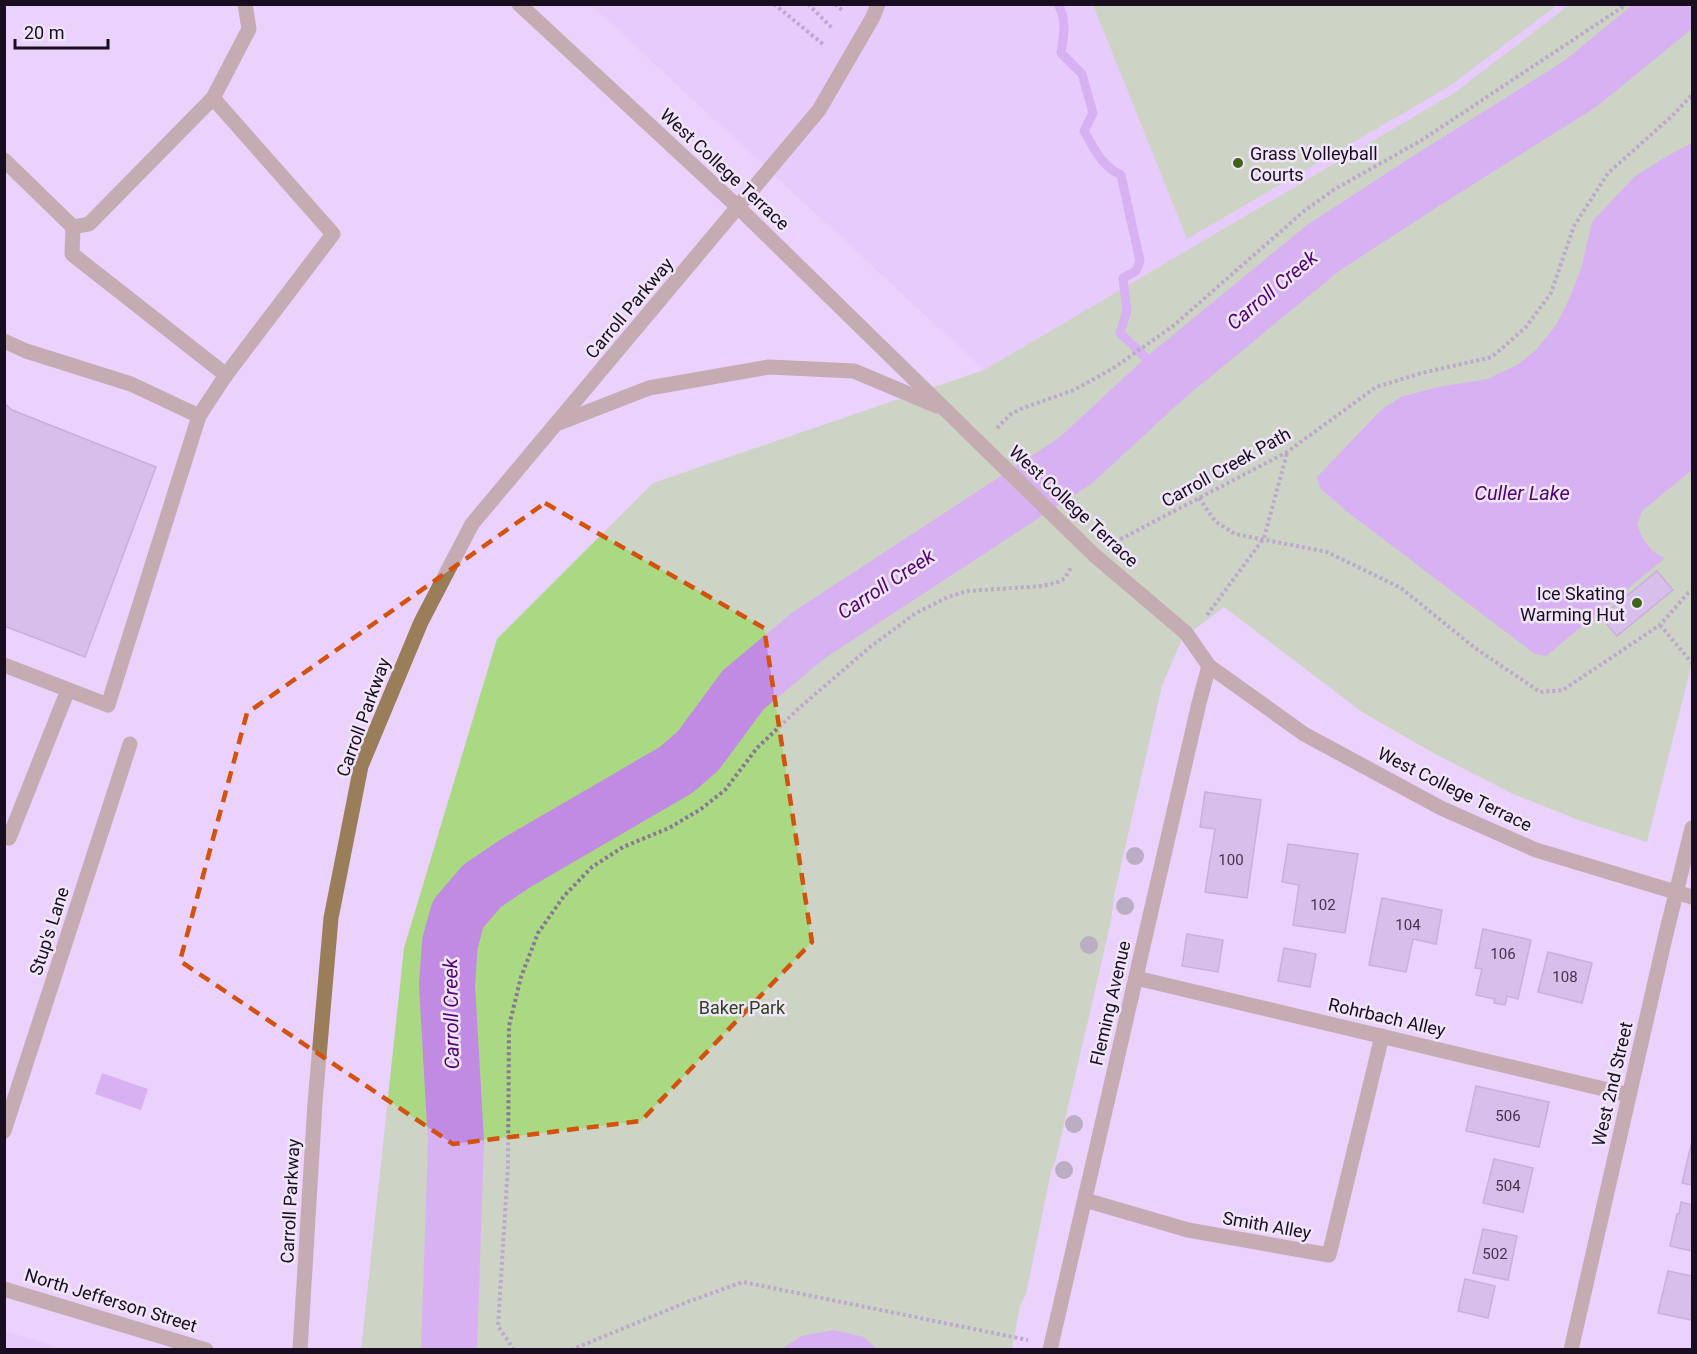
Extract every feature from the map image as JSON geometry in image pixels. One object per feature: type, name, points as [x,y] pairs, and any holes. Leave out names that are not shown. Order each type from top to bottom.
[{"type":"street","points":[[73,227],[89,224],[213,98],[249,29],[245,4]]},
{"type":"street","name":"West College Terrace","points":[[519,4],[739,207],[1093,554],[1186,633],[1209,666],[1304,734],[1441,808],[1536,850],[1692,897]]},
{"type":"street","name":"Carroll Parkway","points":[[300,1350],[315,1103],[331,918],[361,766],[421,622],[472,524],[819,110],[873,17],[878,4]]},
{"type":"street","points":[[4,666],[108,705],[199,416],[226,375],[333,234],[213,98]]},
{"type":"street","points":[[4,160],[73,227],[72,254],[226,375]]},
{"type":"street","points":[[4,341],[26,351],[132,384],[199,416]]},
{"type":"street","points":[[556,424],[649,388],[769,367],[854,371],[946,410]]},
{"type":"street","name":"Fleming Avenue","points":[[1051,1347],[1198,703],[1209,666]]},
{"type":"street","points":[[4,836],[9,838],[68,690]]},
{"type":"street","name":"Stup's Lane","points":[[4,1131],[130,744]]},
{"type":"street","name":"West 2nd Street","points":[[1571,1350],[1692,828]]},
{"type":"street","name":"Rohrbach Alley","points":[[1137,978],[1629,1095]]},
{"type":"street","name":"Smith Alley","points":[[1085,1200],[1188,1230],[1329,1256],[1382,1036]]},
{"type":"street","name":"North Jefferson Street","points":[[4,1289],[206,1350]]},
{"type":"path","points":[[774,4],[824,45]]},
{"type":"path","points":[[808,4],[833,29]]},
{"type":"path","points":[[835,4],[843,11]]},
{"type":"path","points":[[978,441],[1002,424],[1011,414],[1074,390],[1112,369],[1173,326],[1304,211],[1335,189],[1422,140],[1627,4]]},
{"type":"path","name":"Carroll Creek Path","points":[[514,1350],[498,1326],[508,1166],[509,1026],[521,977],[538,933],[564,896],[592,867],[622,847],[669,828],[701,809],[725,790],[757,748],[798,709],[870,646],[916,613],[948,597],[968,591],[1043,586],[1058,582],[1065,578],[1069,568],[1093,554],[1287,452],[1376,387],[1422,373],[1492,357],[1526,327],[1551,293],[1574,226],[1608,173],[1692,95]]},
{"type":"path","points":[[1207,615],[1264,538],[1287,452]]},
{"type":"path","points":[[1199,498],[1215,521],[1235,534],[1328,552],[1401,588],[1475,648],[1540,692],[1563,690],[1660,625],[1692,591]]},
{"type":"path","points":[[1660,625],[1692,663]]},
{"type":"path","points":[[571,1350],[687,1302],[743,1282],[1051,1347]]},
{"type":"highlighted area","points":[[545,503],[764,628],[812,942],[641,1121],[453,1144],[180,961],[247,713]]},
{"type":"shaded area","points":[[591,5],[1569,5],[1454,93],[984,370]]},
{"type":"shaded area","points":[[5,1331],[63,1349],[5,1349]]},
{"type":"green space","name":"Grass Volleyball Courts","points":[[1093,5],[1557,5],[1450,86],[1187,239]]},
{"type":"green space","name":"Baker Park","points":[[1569,5],[1692,5],[1692,663],[1647,842],[1581,821],[1513,794],[1437,755],[1362,712],[1224,607],[1182,639],[1162,686],[1114,896],[1111,921],[1056,1159],[1051,1172],[1026,1294],[1020,1306],[1012,1349],[361,1350],[404,948],[497,639],[653,483],[984,370],[1454,93]]},
{"type":"water","name":"Culler Lake","points":[[1692,143],[1692,470],[1642,511],[1637,525],[1648,545],[1665,558],[1546,656],[1535,654],[1346,511],[1320,488],[1317,477],[1382,409],[1401,397],[1438,387],[1487,379],[1517,365],[1536,350],[1556,325],[1569,299],[1581,269],[1592,222],[1634,177]]},
{"type":"water","points":[[102,1073],[148,1089],[141,1110],[95,1094]]},
{"type":"water","points":[[834,1330],[864,1337],[877,1349],[782,1349],[801,1336]]},
{"type":"building","points":[[4,403],[12,410],[156,467],[85,657],[4,626]]},
{"type":"building","name":"Ice Skating Warming Hut","points":[[1657,571],[1673,590],[1617,636],[1601,617]]},
{"type":"building","points":[[1205,792],[1261,800],[1247,898],[1205,892],[1215,829],[1200,827]]},
{"type":"building","points":[[1288,844],[1358,854],[1345,933],[1293,925],[1299,885],[1282,882]]},
{"type":"building","points":[[1382,898],[1442,910],[1436,944],[1413,939],[1406,972],[1369,965]]},
{"type":"building","points":[[1483,929],[1531,940],[1518,999],[1507,996],[1505,1005],[1494,1003],[1495,999],[1476,995],[1482,969],[1475,968]]},
{"type":"building","points":[[1187,934],[1223,940],[1218,972],[1182,966]]},
{"type":"building","points":[[1284,948],[1316,954],[1310,987],[1278,981]]},
{"type":"building","points":[[1548,952],[1592,963],[1582,1003],[1538,992]]},
{"type":"building","points":[[1476,1086],[1549,1102],[1539,1147],[1466,1131]]},
{"type":"building","points":[[1692,1141],[1692,1185],[1682,1183]]},
{"type":"building","points":[[1494,1159],[1533,1168],[1523,1212],[1483,1203]]},
{"type":"building","points":[[1681,1202],[1692,1205],[1692,1251],[1670,1246]]},
{"type":"building","points":[[1483,1229],[1517,1236],[1508,1280],[1473,1273]]},
{"type":"building","points":[[1668,1271],[1692,1276],[1691,1320],[1658,1313]]},
{"type":"building","points":[[1465,1279],[1495,1286],[1488,1318],[1458,1311]]},
{"type":"waterway","points":[[1058,4],[1064,22],[1061,53],[1082,74],[1093,113],[1084,131],[1104,162],[1114,172],[1121,175],[1140,261],[1136,271],[1123,278],[1127,311],[1120,333],[1166,377]]},
{"type":"waterway","name":"Carroll Creek","points":[[449,1350],[456,1142],[447,985],[450,943],[458,914],[482,886],[516,863],[676,770],[698,751],[743,690],[809,635],[1075,461],[1166,377],[1323,248],[1580,84],[1678,4]]},
{"type":"place","name":"Grass Volleyball Courts","points":[[1238,163]]},
{"type":"place","name":"Ice Skating Warming Hut","points":[[1637,603]]}]
